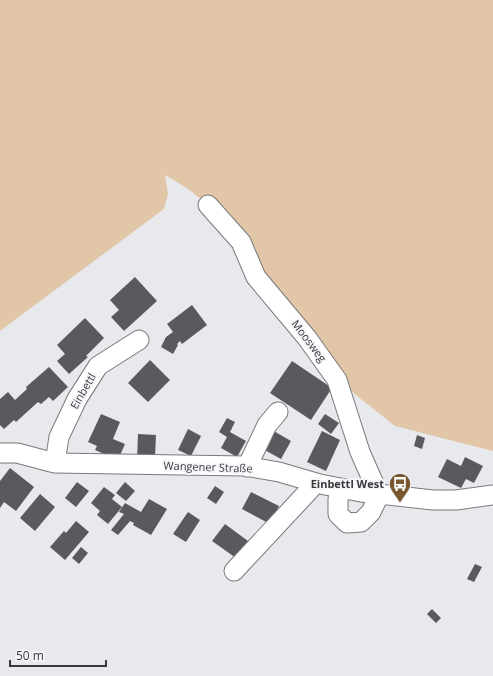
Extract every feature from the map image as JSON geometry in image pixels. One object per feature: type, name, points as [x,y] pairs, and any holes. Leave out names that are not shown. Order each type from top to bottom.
[{"type":"street","name":"Moosweg","points":[[208,205],[241,242],[256,276],[307,338],[337,380],[360,452],[379,495]]},
{"type":"street","name":"Einbettl","points":[[55,463],[59,437],[77,399],[98,366],[139,340]]},
{"type":"street","points":[[247,467],[267,425],[278,412]]},
{"type":"street","name":"Wangener Straße","points":[[0,444],[8,453],[55,463],[247,467],[279,472],[316,483],[379,495],[433,500],[456,500],[493,495]]},
{"type":"street","points":[[234,571],[316,483]]},
{"type":"street","points":[[341,488],[338,500],[338,514],[347,523],[361,522],[371,512],[379,495]]},
{"type":"shaded area","points":[[0,0],[493,0],[493,451],[395,426],[337,380],[208,205],[187,188],[165,175],[168,194],[164,209],[0,331]]},
{"type":"building","points":[[135,277],[157,301],[124,331],[111,317],[119,310],[110,300]]},
{"type":"building","points":[[192,305],[207,325],[182,344],[180,341],[177,344],[178,345],[173,354],[161,347],[166,337],[173,332],[167,324]]},
{"type":"building","points":[[85,318],[104,338],[86,356],[88,357],[69,374],[57,361],[65,354],[57,345]]},
{"type":"building","points":[[150,360],[170,380],[148,402],[128,383]]},
{"type":"building","points":[[292,361],[332,388],[311,420],[270,393]]},
{"type":"building","points":[[49,367],[68,387],[53,401],[49,397],[41,404],[38,402],[16,422],[14,420],[4,429],[0,425],[0,399],[8,392],[15,400],[27,389],[26,387]]},
{"type":"building","points":[[101,414],[120,422],[113,439],[125,444],[118,460],[95,450],[97,446],[88,442]]},
{"type":"building","points":[[325,414],[339,423],[331,434],[318,424]]},
{"type":"building","points":[[227,418],[235,422],[230,432],[246,441],[237,457],[221,448],[227,437],[219,432]]},
{"type":"building","points":[[188,429],[201,436],[191,456],[178,450]]},
{"type":"building","points":[[272,430],[291,441],[281,459],[261,448]]},
{"type":"building","points":[[322,431],[340,440],[326,471],[307,462]]},
{"type":"building","points":[[138,434],[156,435],[155,457],[137,461]]},
{"type":"building","points":[[417,435],[425,438],[422,449],[414,446]]},
{"type":"building","points":[[465,457],[483,466],[474,483],[466,479],[461,488],[438,477],[447,459],[461,466]]},
{"type":"building","points":[[10,468],[34,487],[16,511],[4,502],[0,508],[0,481]]},
{"type":"building","points":[[77,482],[89,491],[76,507],[65,498]]},
{"type":"building","points":[[125,482],[135,491],[126,501],[116,493]]},
{"type":"building","points":[[215,486],[224,492],[216,504],[207,498]]},
{"type":"building","points":[[104,487],[115,495],[112,499],[122,507],[108,524],[97,515],[100,511],[91,503]]},
{"type":"building","points":[[251,492],[279,506],[270,524],[242,509]]},
{"type":"building","points":[[40,494],[55,507],[35,531],[20,518]]},
{"type":"building","points":[[149,499],[167,509],[151,535],[133,525],[134,523],[130,521],[118,535],[111,530],[124,514],[119,512],[125,503],[141,512]]},
{"type":"building","points":[[188,512],[200,520],[186,542],[173,534]]},
{"type":"building","points":[[76,521],[89,532],[65,560],[50,547],[64,531],[66,533]]},
{"type":"building","points":[[225,524],[248,541],[236,558],[212,541]]},
{"type":"building","points":[[81,547],[88,553],[79,564],[72,558]]},
{"type":"building","points":[[475,564],[482,567],[474,582],[467,579]]},
{"type":"building","points":[[432,609],[441,618],[436,623],[427,614]]},
{"type":"place","name":"Einbettl West","points":[[400,504]]}]
